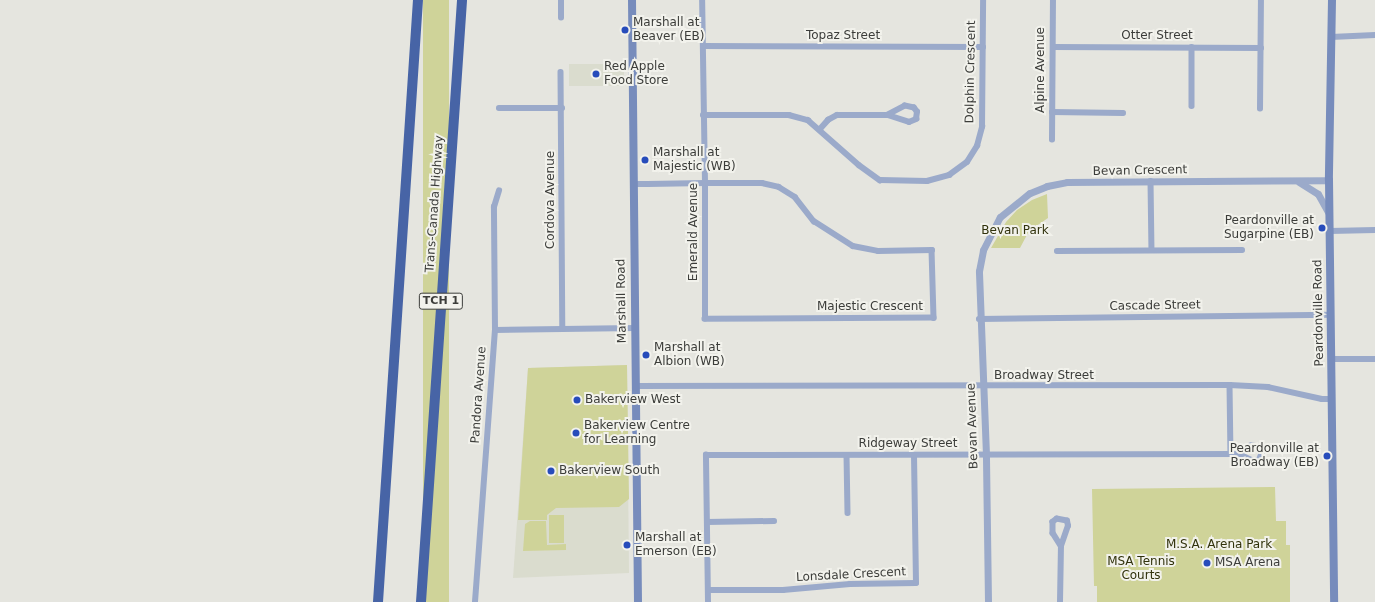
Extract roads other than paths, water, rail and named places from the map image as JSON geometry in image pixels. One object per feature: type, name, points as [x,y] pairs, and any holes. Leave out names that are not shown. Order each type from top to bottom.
[{"type":"highway","points":[[378,602],[418,0]]},
{"type":"highway","name":"Trans-Canada Highway","points":[[421,602],[462,0]]},
{"type":"main road","name":"Marshall Road","points":[[632,0],[638,602]]},
{"type":"main road","name":"Peardonville Road","points":[[1332,0],[1329,214],[1334,602]]},
{"type":"street","points":[[560,18],[561,0]]},
{"type":"street","name":"Emerald Avenue","points":[[702,0],[705,183],[705,319]]},
{"type":"street","name":"Dolphin Crescent","points":[[703,115],[789,115],[808,120],[859,165],[880,180],[927,181],[949,175],[967,162],[977,146],[982,127],[983,0]]},
{"type":"street","name":"Alpine Avenue","points":[[1052,140],[1053,0]]},
{"type":"street","points":[[1260,109],[1261,0]]},
{"type":"street","points":[[1331,37],[1375,35]]},
{"type":"street","name":"Topaz Street","points":[[703,46],[982,47]]},
{"type":"street","name":"Otter Street","points":[[1053,47],[1261,48]]},
{"type":"street","points":[[1192,48],[1192,106]]},
{"type":"street","name":"Cordova Avenue","points":[[562,72],[563,329]]},
{"type":"street","points":[[820,129],[828,120],[837,116],[888,115],[910,122],[917,116],[914,108],[910,106],[888,115]]},
{"type":"street","points":[[499,108],[562,108]]},
{"type":"street","points":[[1052,112],[1123,113]]},
{"type":"street","points":[[1295,180],[1318,194],[1329,214]]},
{"type":"street","name":"Bevan Crescent","points":[[983,250],[1000,217],[1013,204],[1038,189],[1067,182],[1329,180]]},
{"type":"street","points":[[1151,181],[1152,250]]},
{"type":"street","name":"Majestic Crescent","points":[[633,184],[762,183],[779,187],[795,197],[814,221],[853,246],[878,251],[932,250],[934,318],[705,319]]},
{"type":"street","name":"Pandora Avenue","points":[[475,602],[495,330],[494,207],[499,191]]},
{"type":"street","points":[[1330,231],[1375,230]]},
{"type":"street","name":"Bevan Avenue","points":[[983,250],[979,271],[979,319],[986,455],[988,602]]},
{"type":"street","points":[[1057,251],[1242,250]]},
{"type":"street","name":"Cascade Street","points":[[979,319],[1331,315]]},
{"type":"street","points":[[495,330],[635,328]]},
{"type":"street","points":[[1331,359],[1375,359]]},
{"type":"street","points":[[1230,385],[1231,454]]},
{"type":"street","name":"Broadway Street","points":[[635,386],[983,387],[1230,385],[1268,387],[1322,399],[1332,399]]},
{"type":"street","name":"Ridgeway Street","points":[[707,522],[706,455],[914,456],[1239,454]]},
{"type":"street","points":[[847,455],[848,513]]},
{"type":"street","name":"Lonsdale Crescent","points":[[708,590],[783,590],[850,584],[916,583],[914,456]]},
{"type":"street","points":[[708,602],[707,522],[774,521]]},
{"type":"street","points":[[1060,602],[1061,546]]},
{"type":"place","name":"Marshall at Beaver (EB)","points":[[625,30]]},
{"type":"place","name":"Red Apple Food Store","points":[[596,74]]},
{"type":"place","name":"Marshall at Majestic (WB)","points":[[645,160]]},
{"type":"place","name":"Peardonville at Sugarpine (EB)","points":[[1322,228]]},
{"type":"place","name":"Marshall at Albion (WB)","points":[[646,355]]},
{"type":"place","name":"Bakerview West","points":[[577,400]]},
{"type":"place","name":"Bakerview Centre for Learning","points":[[576,433]]},
{"type":"place","name":"Peardonville at Broadway (EB)","points":[[1327,456]]},
{"type":"place","name":"Bakerview South","points":[[551,471]]},
{"type":"place","name":"Marshall at Emerson (EB)","points":[[627,545]]},
{"type":"place","name":"MSA Arena","points":[[1207,563]]},
{"type":"park label","name":"Bevan Park","points":[[1015,231]]},
{"type":"park label","name":"M.S.A. Arena Park","points":[[1219,545]]},
{"type":"park label","name":"MSA Tennis Courts","points":[[1141,569]]}]
